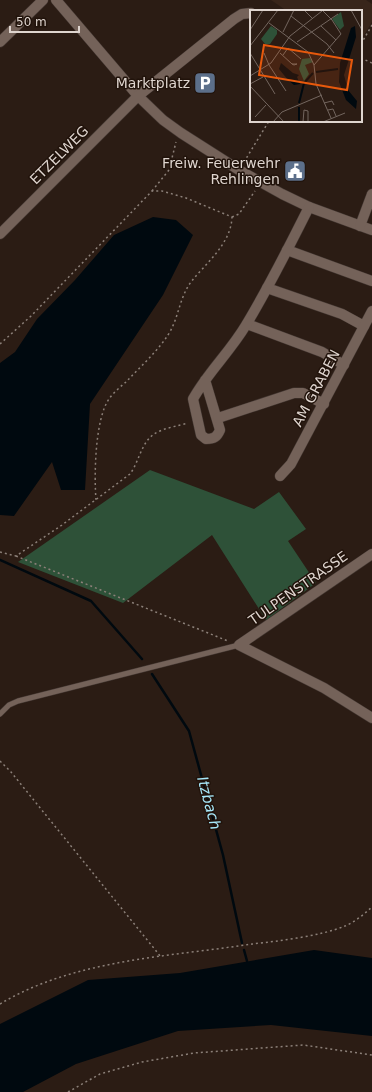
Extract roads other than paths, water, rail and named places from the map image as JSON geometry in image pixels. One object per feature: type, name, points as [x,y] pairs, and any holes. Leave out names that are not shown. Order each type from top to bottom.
[{"type":"street","points":[[0,42],[43,0]]},
{"type":"street","points":[[56,0],[153,112],[181,133],[261,183],[309,207],[372,230]]},
{"type":"street","name":"ETZELWEG","points":[[0,234],[138,96],[234,19],[242,14],[250,13]]},
{"type":"street","points":[[360,226],[372,194]]},
{"type":"street","points":[[205,380],[218,418],[220,430],[212,439],[206,439],[201,435],[193,399],[205,380],[228,352],[247,324],[309,207]]},
{"type":"street","points":[[287,250],[372,280]]},
{"type":"street","points":[[266,288],[342,314],[364,326]]},
{"type":"street","name":"AM GRABEN","points":[[280,476],[291,464],[372,311]]},
{"type":"street","points":[[247,324],[322,352],[344,365]]},
{"type":"street","points":[[218,418],[294,393],[303,393],[324,404]]},
{"type":"street","name":"TULPENSTRASSE","points":[[239,645],[372,554]]},
{"type":"street","points":[[239,645],[324,688],[372,718]]},
{"type":"lane","points":[[0,714],[9,705],[18,701],[239,645]]},
{"type":"waterway","name":"Itzbach","points":[[0,560],[91,601],[142,659]]},
{"type":"waterway","name":"Itzbach","points":[[152,674],[189,731],[223,855],[242,943]]},
{"type":"waterway","name":"Itzbach","points":[[244,950],[247,961]]},
{"type":"place","name":"Marktplatz","points":[[205,83]]},
{"type":"place","name":"Freiw. Feuerwehr Rehlingen","points":[[295,171]]}]
